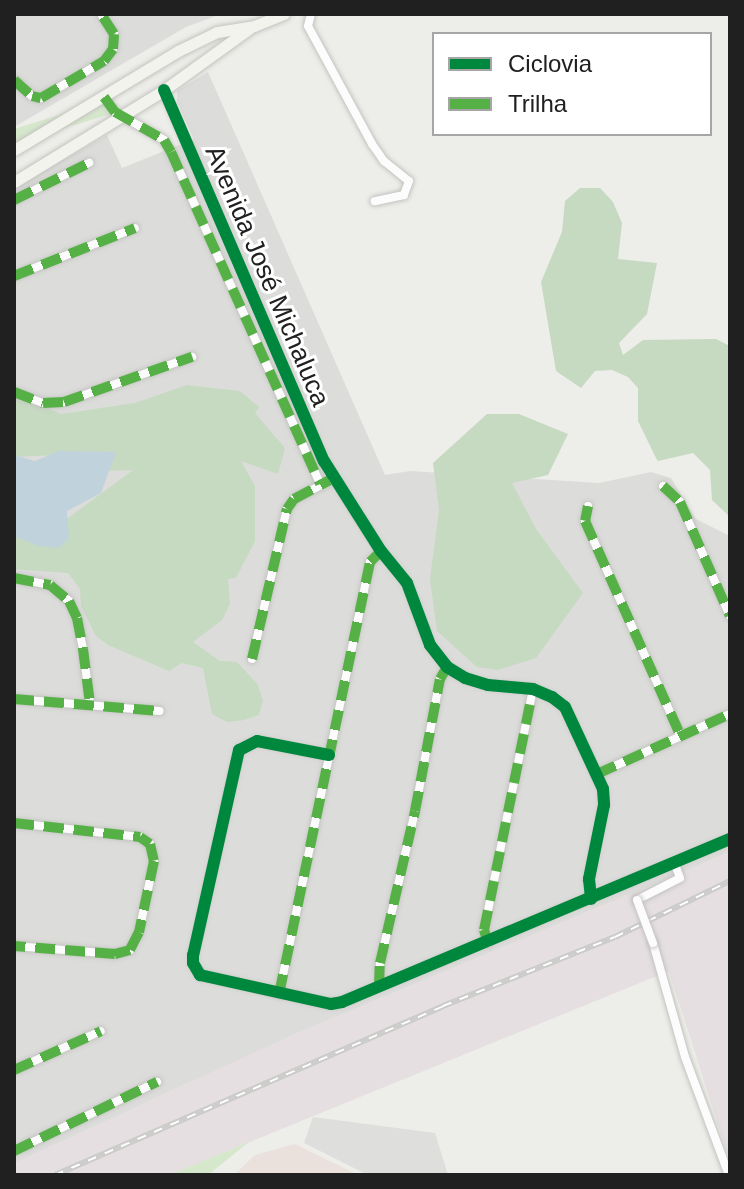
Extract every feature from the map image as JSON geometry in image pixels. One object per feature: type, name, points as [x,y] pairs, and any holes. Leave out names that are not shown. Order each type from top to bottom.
[{"type":"main road","points":[[14,182],[164,90],[189,68],[254,26],[284,14]]},
{"type":"main road","points":[[14,150],[178,51],[217,32],[254,26]]},
{"type":"main road","points":[[178,51],[189,68]]},
{"type":"street","points":[[14,80],[32,96],[41,98],[104,61],[113,49],[114,34],[101,14]]},
{"type":"street","points":[[311,14],[308,26],[372,144],[384,161],[409,181],[404,195],[375,201]]},
{"type":"street","name":"Avenida José Michaluca","points":[[164,90],[333,479],[381,551],[407,583],[430,645],[447,667]]},
{"type":"street","name":"Avenida José Michaluca","points":[[104,97],[123,116],[164,140],[171,152],[320,484]]},
{"type":"street","points":[[14,200],[89,163]]},
{"type":"street","points":[[14,276],[135,228]]},
{"type":"street","points":[[14,392],[43,403],[64,402],[192,357]]},
{"type":"street","points":[[252,659],[259,641],[287,509],[294,499],[333,479]]},
{"type":"street","points":[[663,486],[680,502],[730,616]]},
{"type":"street","points":[[588,506],[585,521],[681,737]]},
{"type":"street","points":[[279,994],[370,562],[381,551]]},
{"type":"street","points":[[14,578],[50,585],[69,601],[77,618],[90,704]]},
{"type":"street","points":[[379,986],[380,963],[415,811],[440,679],[447,667],[488,685],[533,689],[561,702],[597,774],[604,798],[589,879],[591,899]]},
{"type":"street","points":[[488,943],[484,930],[533,689]]},
{"type":"street","points":[[14,699],[160,711]]},
{"type":"street","points":[[597,774],[730,714]]},
{"type":"street","points":[[329,755],[257,741],[243,746],[235,759],[193,955],[196,971],[208,979],[331,1004],[488,943],[730,839]]},
{"type":"street","points":[[14,823],[146,839],[154,861],[136,941],[124,953],[14,946]]},
{"type":"street","points":[[675,864],[680,878],[637,900],[653,943],[685,1057],[729,1175]]},
{"type":"street","points":[[14,1070],[101,1031]]},
{"type":"street","points":[[14,1151],[157,1082]]},
{"type":"shaded area","points":[[14,14],[221,14],[186,27],[14,127]]},
{"type":"shaded area","points":[[208,72],[385,475],[410,471],[599,483],[651,472],[671,478],[696,519],[730,536],[730,852],[181,1086],[14,1166],[14,188],[107,135],[122,168],[194,139],[177,102],[177,91]]},
{"type":"shaded area","points":[[730,852],[730,1162],[669,971],[169,1175],[14,1175],[14,1163],[301,1031]]},
{"type":"shaded area","points":[[313,1117],[435,1133],[448,1175],[368,1175],[304,1143]]},
{"type":"shaded area","points":[[295,1144],[358,1175],[234,1175],[255,1155]]},
{"type":"green space","points":[[105,101],[109,114],[14,143],[14,129]]},
{"type":"green space","points":[[580,188],[600,188],[613,202],[622,223],[618,259],[657,263],[647,314],[619,343],[623,355],[643,340],[716,339],[730,346],[730,517],[712,500],[710,470],[693,453],[658,461],[638,421],[638,388],[628,377],[612,370],[595,371],[581,388],[556,371],[541,282],[562,232],[565,201]]},
{"type":"green space","points":[[187,385],[240,391],[259,407],[255,413],[285,448],[278,474],[241,461],[255,486],[255,541],[236,578],[228,579],[230,604],[222,620],[193,642],[220,661],[237,662],[258,685],[263,701],[259,715],[244,720],[227,722],[212,714],[203,668],[182,663],[169,671],[108,645],[96,636],[81,606],[80,589],[68,573],[14,569],[14,523],[56,527],[133,470],[103,471],[77,454],[14,457],[14,392],[61,414],[135,403]]},
{"type":"green space","points":[[487,414],[519,414],[568,434],[548,475],[512,483],[536,529],[583,593],[536,658],[498,670],[477,667],[437,631],[430,579],[439,510],[433,463]]},
{"type":"green space","points":[[249,1142],[208,1175],[169,1175]]},
{"type":"water","points":[[59,451],[116,452],[101,493],[67,511],[69,538],[59,548],[39,546],[14,536],[14,455],[35,461]]},
{"type":"railway","points":[[55,1175],[443,1006],[615,937],[730,881]]},
{"type":"marked path","points":[[14,80],[32,96],[41,98],[104,61],[113,49],[114,34],[101,14]]},
{"type":"marked path","points":[[104,97],[115,112],[164,140],[171,152],[320,484]]},
{"type":"marked path","points":[[14,200],[89,163]]},
{"type":"marked path","points":[[14,276],[135,228]]},
{"type":"marked path","points":[[14,392],[43,403],[64,402],[192,357]]},
{"type":"marked path","points":[[252,659],[287,509],[294,499],[329,480]]},
{"type":"marked path","points":[[663,486],[680,502],[730,616]]},
{"type":"marked path","points":[[588,506],[585,521],[681,737]]},
{"type":"marked path","points":[[279,994],[370,562],[381,551]]},
{"type":"marked path","points":[[14,578],[50,585],[69,601],[77,618],[90,704]]},
{"type":"marked path","points":[[379,986],[380,963],[415,811],[440,679],[447,667]]},
{"type":"marked path","points":[[488,943],[484,930],[533,689]]},
{"type":"marked path","points":[[14,699],[160,711]]},
{"type":"marked path","points":[[597,774],[730,714]]},
{"type":"marked path","points":[[14,823],[140,837],[150,844],[154,861],[139,932],[130,950],[115,954],[14,946]]},
{"type":"marked path","points":[[14,1070],[101,1031]]},
{"type":"marked path","points":[[14,1151],[157,1082]]},
{"type":"cycle path","points":[[164,90],[324,461],[381,551],[407,583],[430,645],[447,667],[465,678],[488,685],[533,689],[565,707],[603,789],[604,805],[589,879],[591,899]]},
{"type":"cycle path","points":[[329,755],[257,741],[239,750],[193,955],[193,963],[200,975],[331,1004],[342,1002],[730,839]]}]
